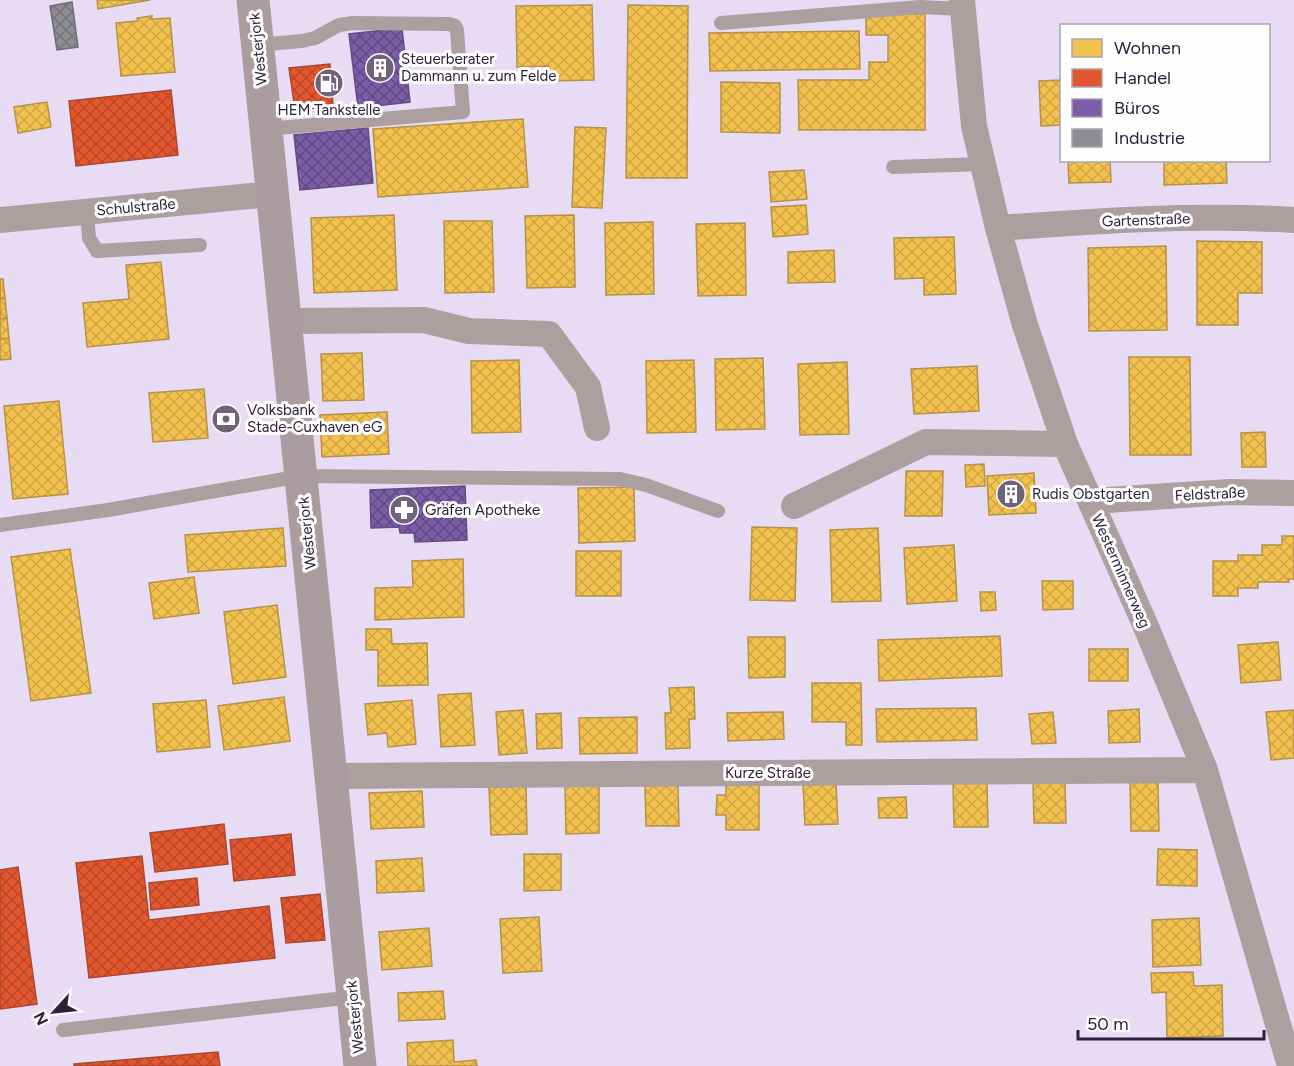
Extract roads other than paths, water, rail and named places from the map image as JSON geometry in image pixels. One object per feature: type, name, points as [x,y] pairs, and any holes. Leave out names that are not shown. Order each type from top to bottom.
[{"type":"main road","name":"Westerjork","points":[[253,0],[360,1066]]},
{"type":"street","name":"Westerminnerweg","points":[[962,4],[974,126],[998,228],[1025,325],[1065,444],[1144,621],[1205,770],[1290,1066]]},
{"type":"street","name":"Schulstraße","points":[[0,220],[272,194]]},
{"type":"street","name":"Gartenstraße","points":[[998,228],[1237,216],[1294,220]]},
{"type":"street","points":[[285,321],[424,320],[469,332],[549,334],[588,387],[597,428]]},
{"type":"street","points":[[794,506],[927,442],[1065,444]]},
{"type":"street","name":"Feldstraße","points":[[1091,501],[1230,492],[1294,493]]},
{"type":"street","name":"Kurze Straße","points":[[331,776],[1205,770]]},
{"type":"lane","points":[[721,23],[962,4]]},
{"type":"lane","points":[[257,45],[302,41],[315,38],[339,25],[353,23],[449,24],[455,26],[457,30],[463,112],[266,129]]},
{"type":"lane","points":[[893,167],[983,164]]},
{"type":"lane","points":[[87,211],[89,238],[97,251],[200,245]]},
{"type":"lane","points":[[0,525],[108,510],[301,476],[620,479],[646,485],[718,511]]},
{"type":"lane","points":[[63,1030],[353,997]]},
{"type":"place","name":"Steuerberater Dammann u. zum Felde","points":[[380,68]]},
{"type":"place","name":"HEM Tankstelle","points":[[329,83]]},
{"type":"place","name":"Volksbank Stade-Cuxhaven eG","points":[[226,419]]},
{"type":"place","name":"Rudis Obstgarten","points":[[1011,494]]},
{"type":"place","name":"Gräfen Apotheke","points":[[404,510]]}]
